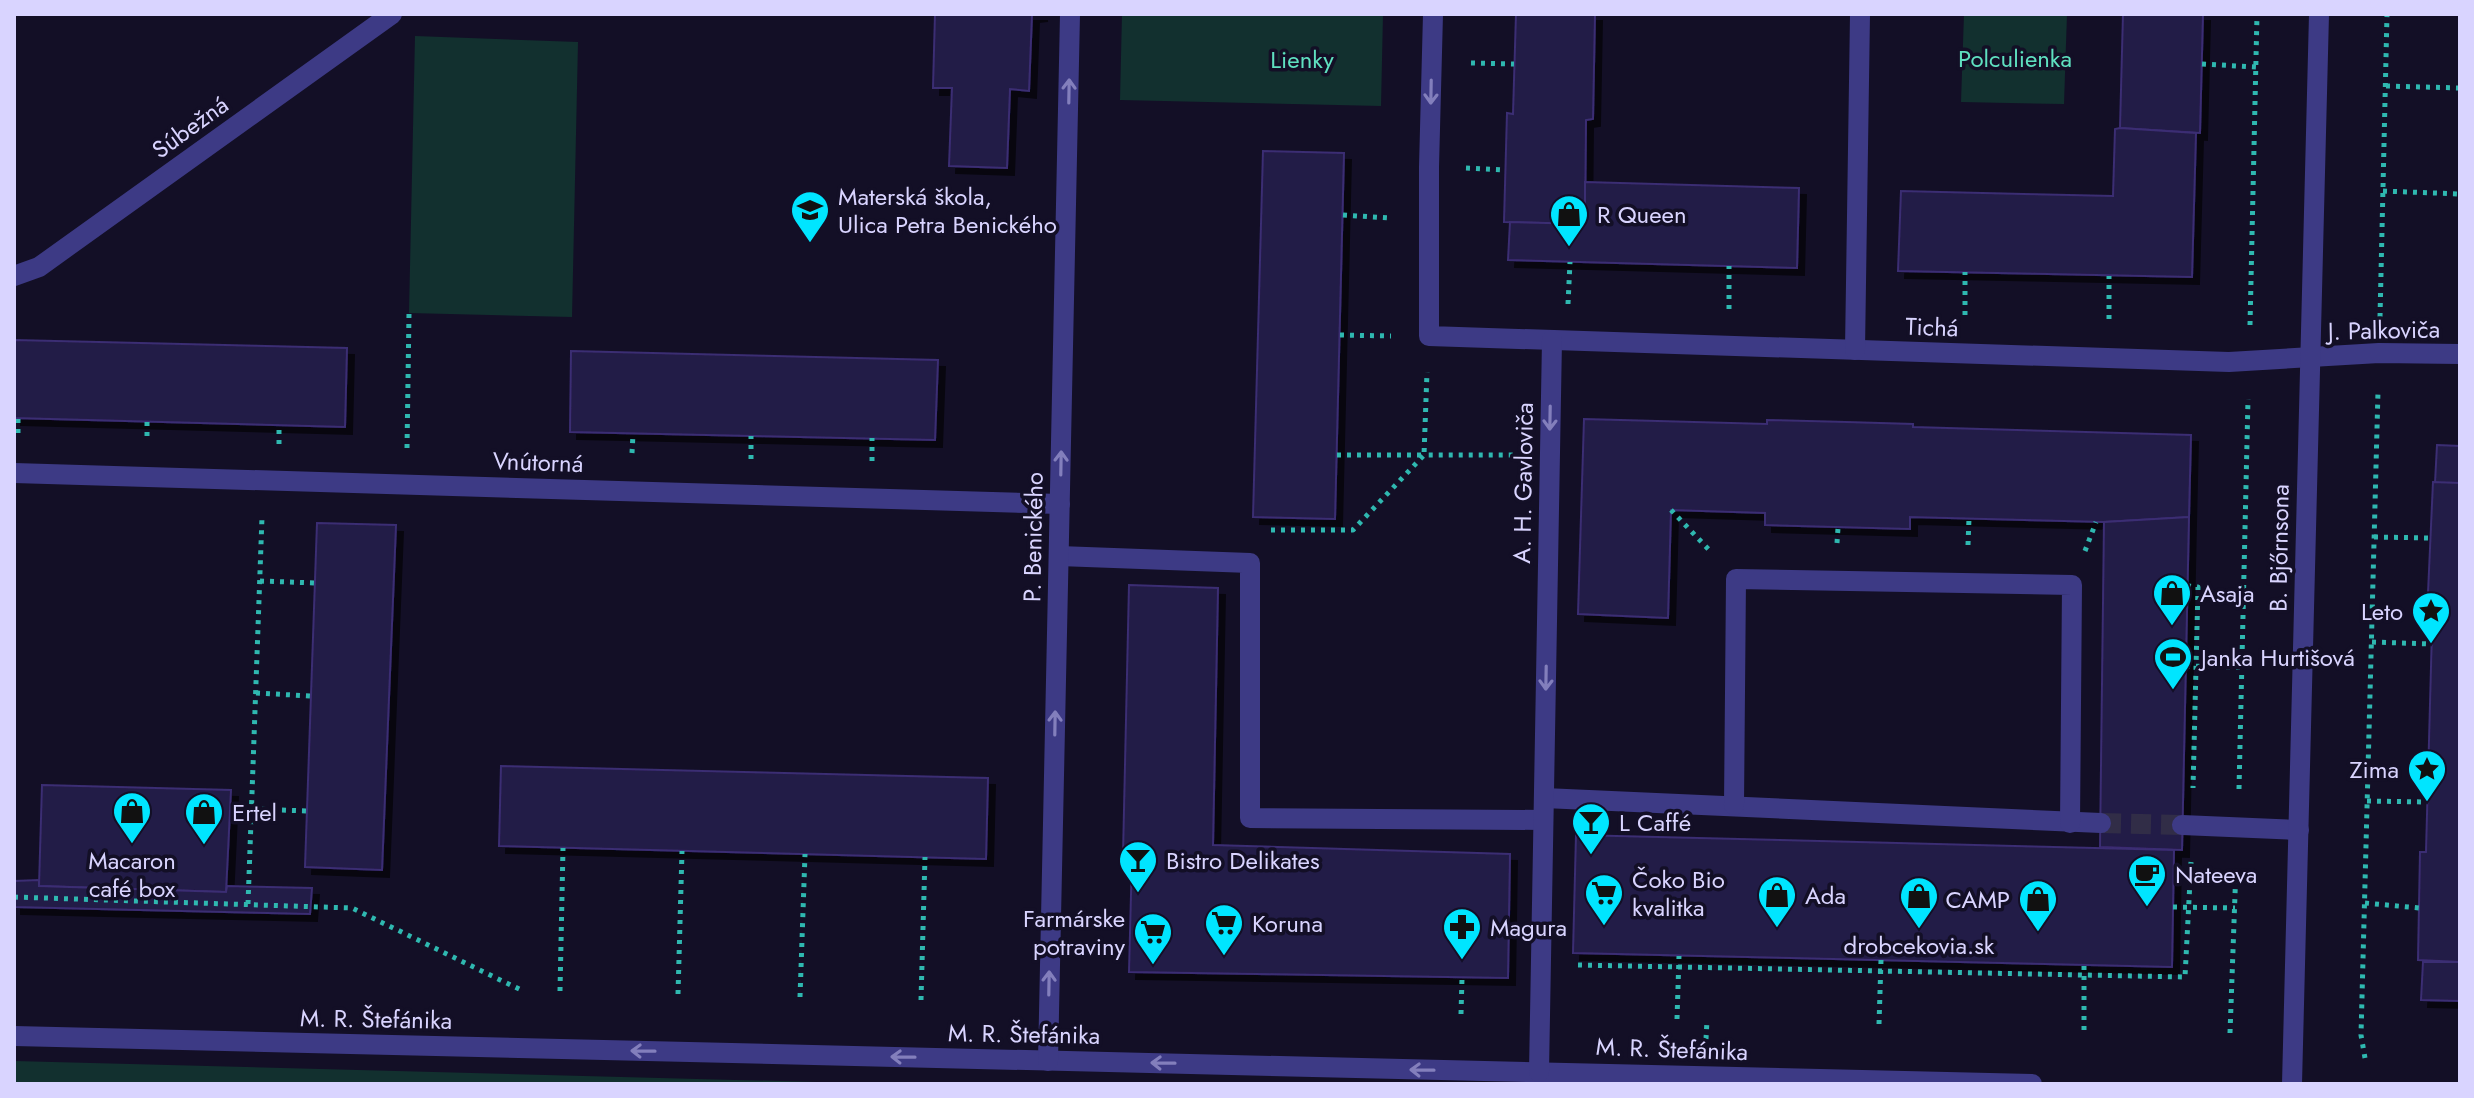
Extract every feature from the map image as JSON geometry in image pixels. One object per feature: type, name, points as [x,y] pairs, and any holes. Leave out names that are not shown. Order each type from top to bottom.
[{"type":"street","name":"Súbežná","points":[[14,276],[39,267],[392,14]]},
{"type":"street","name":"P. Benického","points":[[1048,1061],[1070,14]]},
{"type":"street","points":[[1433,14],[1429,336],[1552,340]]},
{"type":"street","points":[[1855,350],[1860,14]]},
{"type":"street","name":"B. Bjőrnsona","points":[[2292,1084],[2319,14]]},
{"type":"street","name":"Tichá","points":[[1552,340],[2249,363],[2310,358]]},
{"type":"street","name":"A. H. Gavloviča","points":[[1539,1072],[1552,340]]},
{"type":"street","name":"J. Palkoviča","points":[[2310,358],[2379,353],[2460,354]]},
{"type":"street","name":"Vnútorná","points":[[14,473],[1060,504]]},
{"type":"street","points":[[1059,556],[1250,563],[1250,818],[1543,820]]},
{"type":"street","points":[[1734,805],[1736,579],[2072,585],[2070,823]]},
{"type":"street","points":[[1544,798],[2101,823]]},
{"type":"street","points":[[2182,825],[2299,830]]},
{"type":"street","name":"M. R. Štefánika","points":[[14,1036],[2032,1084]]},
{"type":"path","points":[[2230,1033],[2238,827],[2257,14]]},
{"type":"path","points":[[2365,1058],[2361,1035],[2387,14]]},
{"type":"path","points":[[2202,64],[2256,67]]},
{"type":"path","points":[[2386,86],[2460,88]]},
{"type":"path","points":[[2383,191],[2460,194]]},
{"type":"path","points":[[1343,215],[1430,220]]},
{"type":"path","points":[[1569,301],[1570,262]]},
{"type":"path","points":[[407,485],[409,313]]},
{"type":"path","points":[[1250,563],[1269,530],[1353,530],[1424,455],[1429,336],[1340,335]]},
{"type":"path","points":[[1337,455],[1550,454]]},
{"type":"path","points":[[248,904],[263,480]]},
{"type":"path","points":[[1671,510],[1736,579]]},
{"type":"path","points":[[2374,537],[2431,538]]},
{"type":"path","points":[[260,581],[315,583]]},
{"type":"path","points":[[2187,586],[2198,587],[2193,794]]},
{"type":"path","points":[[2372,642],[2432,644]]},
{"type":"path","points":[[2186,666],[2241,667]]},
{"type":"path","points":[[256,693],[311,696]]},
{"type":"path","points":[[2184,745],[2194,745]]},
{"type":"path","points":[[2367,801],[2427,802]]},
{"type":"path","points":[[252,809],[307,811]]},
{"type":"path","points":[[560,991],[563,848]]},
{"type":"path","points":[[678,994],[682,851]]},
{"type":"path","points":[[800,997],[805,854]]},
{"type":"path","points":[[921,1000],[925,857]]},
{"type":"path","points":[[1572,965],[2185,977],[2191,857]]},
{"type":"path","points":[[14,897],[352,908],[521,990]]},
{"type":"path","points":[[2365,903],[2419,908]]},
{"type":"path","points":[[2173,907],[2235,908]]},
{"type":"path","points":[[1677,1019],[1679,956]]},
{"type":"path","points":[[1879,1024],[1881,960]]},
{"type":"path","points":[[2084,965],[2084,1030]]},
{"type":"path","points":[[1461,1014],[1462,978]]},
{"type":"green space","name":"Lienky","points":[[1122,14],[1383,14],[1381,106],[1120,100]]},
{"type":"green space","name":"Polculienka","points":[[1964,14],[2067,14],[2064,104],[1961,102]]},
{"type":"green space","points":[[415,36],[578,42],[572,317],[409,313]]},
{"type":"green space","points":[[14,1061],[892,1084],[14,1084]]},
{"type":"building","points":[[935,14],[1041,14],[1032,15],[1029,91],[1010,89],[1007,168],[949,166],[952,88],[933,88]]},
{"type":"building","points":[[1516,14],[1595,14],[1593,119],[1586,120],[1585,224],[1504,222],[1507,113],[1513,114]]},
{"type":"building","points":[[2123,14],[2203,14],[2200,133],[2120,128]]},
{"type":"building","points":[[2115,129],[2196,133],[2192,277],[1898,271],[1901,191],[2113,196]]},
{"type":"building","points":[[1263,151],[1344,153],[1335,519],[1253,517]]},
{"type":"building","points":[[1585,182],[1799,188],[1797,268],[1508,260],[1510,222],[1585,224]]},
{"type":"building","points":[[14,340],[347,348],[345,427],[14,418]]},
{"type":"building","points":[[571,351],[938,360],[935,440],[570,432]]},
{"type":"building","points":[[1584,419],[1767,424],[1767,420],[1846,422],[1913,424],[1913,427],[2191,435],[2189,517],[2104,522],[1910,517],[1910,529],[1765,525],[1765,513],[1671,510],[1668,618],[1578,614]]},
{"type":"building","points":[[2437,445],[2460,446],[2460,483],[2435,483]]},
{"type":"building","points":[[2433,482],[2460,483],[2460,962],[2418,960],[2420,852],[2426,852],[2433,593],[2428,593]]},
{"type":"building","points":[[2189,517],[2182,850],[2100,847],[2104,522]]},
{"type":"building","points":[[317,523],[396,525],[382,870],[305,867]]},
{"type":"building","points":[[1129,585],[1218,588],[1213,845],[1510,854],[1508,978],[1129,972],[1132,856],[1123,855]]},
{"type":"building","points":[[501,766],[988,778],[986,859],[499,846]]},
{"type":"building","points":[[42,785],[231,790],[226,892],[39,886]]},
{"type":"building","points":[[1576,835],[2174,850],[2172,967],[1573,953]]},
{"type":"building","points":[[39,880],[39,886],[226,892],[227,886],[312,888],[310,914],[14,907],[14,881]]},
{"type":"building","points":[[2423,962],[2460,962],[2460,1001],[2421,1000]]},
{"type":"tunnel","points":[[2101,823],[2182,825]]},
{"type":"place","name":"Materská škola, Ulica Petra Benického","points":[[810,244]]},
{"type":"place","name":"R Queen","points":[[1569,248]]},
{"type":"place","name":"Asaja","points":[[2172,627]]},
{"type":"place","name":"Leto","points":[[2431,645]]},
{"type":"place","name":"Janka Hurtišová","points":[[2173,691]]},
{"type":"place","name":"Zima","points":[[2427,803]]},
{"type":"place","name":"Macaron café box","points":[[132,845]]},
{"type":"place","name":"Ertel","points":[[204,846]]},
{"type":"place","name":"L Caffé","points":[[1591,856]]},
{"type":"place","name":"Bistro Delikates","points":[[1138,894]]},
{"type":"place","name":"Nateeva","points":[[2147,908]]},
{"type":"place","name":"Čoko Bio kvalitka","points":[[1604,927]]},
{"type":"place","name":"Ada","points":[[1777,929]]},
{"type":"place","name":"drobcekovia.sk","points":[[1919,930]]},
{"type":"place","name":"CAMP","points":[[2038,933]]},
{"type":"place","name":"Koruna","points":[[1224,957]]},
{"type":"place","name":"Magura","points":[[1462,961]]},
{"type":"place","name":"Farmárske potraviny","points":[[1153,966]]}]
